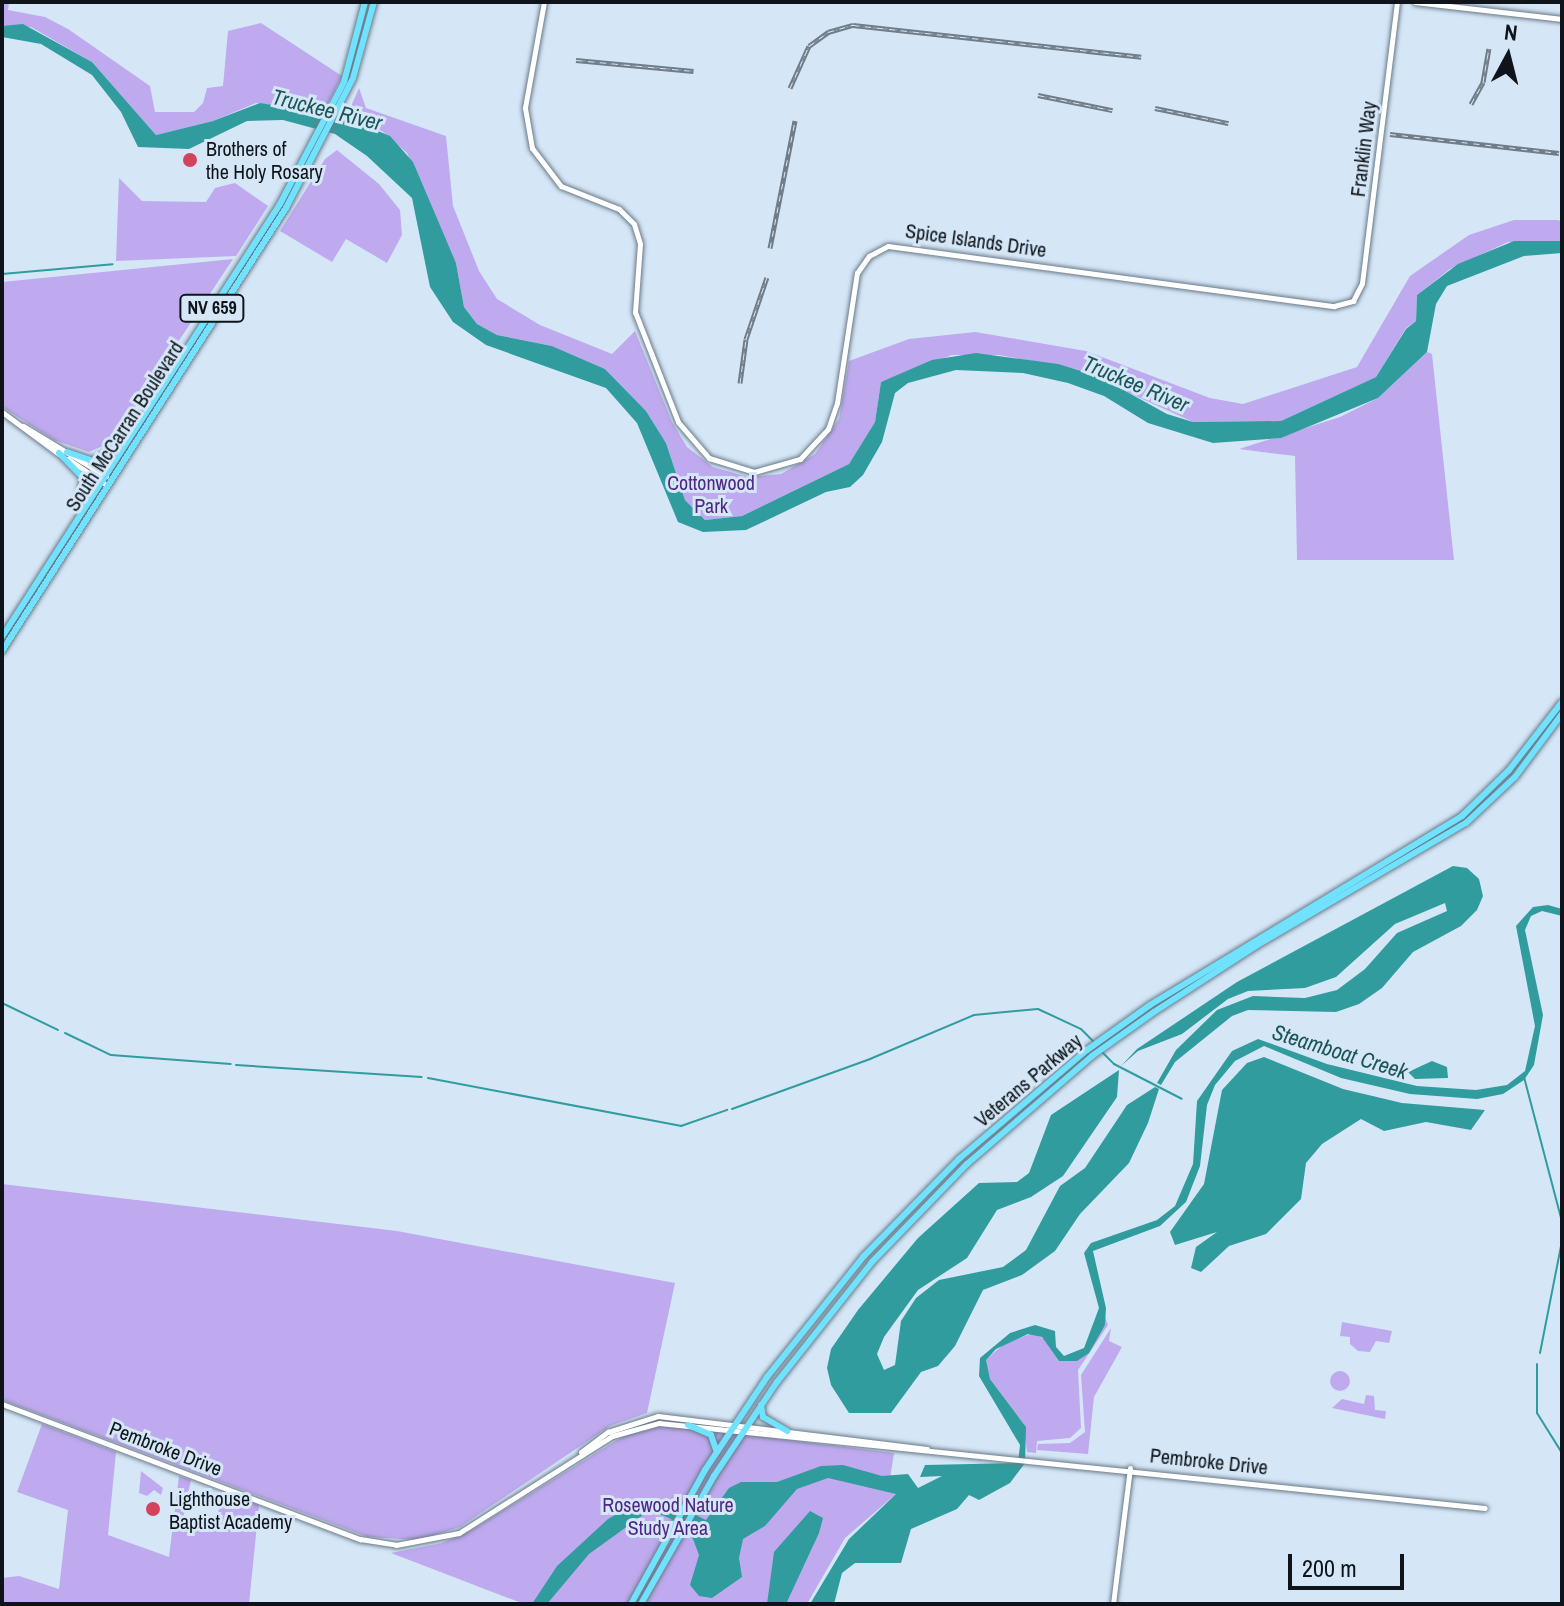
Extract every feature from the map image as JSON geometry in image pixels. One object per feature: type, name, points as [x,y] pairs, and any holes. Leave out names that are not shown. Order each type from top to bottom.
[{"type":"main road","name":"South McCarran Boulevard","points":[[337,104],[356,50],[365,2]]},
{"type":"main road","name":"South McCarran Boulevard","points":[[2,649],[104,479],[269,228],[360,61],[374,2]]},
{"type":"main road","name":"South McCarran Boulevard","points":[[2,649],[4,634],[77,516],[104,479],[124,441],[269,228]]},
{"type":"main road","points":[[67,452],[93,461],[124,441]]},
{"type":"main road","points":[[59,453],[83,478],[77,516]]},
{"type":"main road","name":"Veterans Parkway","points":[[631,1604],[672,1527],[732,1428],[811,1320],[912,1205],[1109,1038],[1253,938],[1437,834],[1509,770],[1562,702]]},
{"type":"main road","name":"Veterans Parkway","points":[[1109,1038],[1256,946],[1466,823],[1515,777],[1562,714]]},
{"type":"main road","name":"Veterans Parkway","points":[[641,1604],[700,1500],[761,1404],[837,1305],[920,1211],[1024,1111],[1090,1053]]},
{"type":"main road","points":[[761,1404],[763,1417],[787,1431]]},
{"type":"main road","points":[[688,1425],[711,1435],[717,1452]]},
{"type":"street","name":"Spice Islands Drive","points":[[544,2],[525,108],[532,148],[561,186],[619,209],[634,224],[640,244],[637,319],[685,434],[703,454],[727,467],[754,472],[781,467],[806,455],[824,435],[837,403],[857,273],[869,256],[888,246],[1334,306],[1356,299]]},
{"type":"street","name":"Franklin Way","points":[[1356,299],[1397,2]]},
{"type":"street","points":[[1415,2],[1562,19]]},
{"type":"street","points":[[2,412],[104,479]]},
{"type":"street","points":[[22,425],[59,453],[104,479]]},
{"type":"street","name":"Pembroke Drive","points":[[2,1404],[384,1545],[423,1544],[459,1533],[578,1456],[608,1432],[647,1418],[732,1428]]},
{"type":"street","name":"Pembroke Drive","points":[[578,1456],[641,1425],[787,1431],[930,1451]]},
{"type":"street","name":"Pembroke Drive","points":[[745,1429],[1485,1508]]},
{"type":"street","points":[[1113,1604],[1130,1468]]},
{"type":"green space","points":[[2,2],[9,2],[8,10],[45,17],[68,29],[150,86],[155,112],[194,112],[203,103],[207,88],[223,86],[228,31],[261,23],[342,76],[323,112],[256,103],[213,121],[156,135],[92,62],[31,27],[2,26]]},
{"type":"green space","name":"Cottonwood Park","points":[[359,88],[366,108],[446,136],[453,206],[479,271],[497,299],[540,325],[612,354],[635,331],[672,422],[687,447],[713,467],[748,477],[781,474],[815,454],[839,419],[849,361],[909,339],[975,332],[1086,351],[1210,398],[1243,404],[1357,367],[1410,276],[1469,235],[1514,220],[1557,220],[1562,221],[1562,241],[1508,242],[1450,269],[1417,295],[1416,321],[1406,328],[1376,377],[1281,421],[1193,422],[1076,369],[999,355],[952,355],[881,382],[875,422],[849,464],[742,516],[705,520],[685,500],[666,443],[646,411],[605,369],[552,346],[497,335],[477,324],[464,307],[456,263],[407,153],[382,131],[346,118]]},
{"type":"green space","points":[[337,150],[379,184],[400,210],[402,235],[387,263],[346,239],[332,262],[280,231],[325,159]]},
{"type":"green space","points":[[119,178],[142,201],[206,202],[215,188],[235,183],[268,206],[236,256],[116,261]]},
{"type":"green space","points":[[233,259],[112,442],[89,452],[54,440],[2,407],[2,282]]},
{"type":"green space","points":[[1427,352],[1432,354],[1454,560],[1297,560],[1295,456],[1239,449],[1340,417],[1378,398]]},
{"type":"green space","points":[[2,1184],[397,1231],[675,1283],[647,1413],[610,1426],[460,1527],[419,1540],[368,1537],[2,1400]]},
{"type":"green space","points":[[1105,1317],[1108,1325],[1078,1370],[1081,1428],[1070,1438],[1037,1441],[1036,1453],[1027,1452],[1023,1423],[990,1379],[985,1360],[1004,1344],[1033,1333],[1044,1339],[1059,1361],[1077,1361]]},
{"type":"green space","points":[[1342,1322],[1392,1331],[1389,1343],[1376,1341],[1370,1352],[1358,1351],[1350,1344],[1350,1337],[1340,1336]]},
{"type":"green space","points":[[1111,1328],[1109,1341],[1122,1347],[1094,1397],[1088,1454],[1037,1450],[1038,1444],[1070,1443],[1085,1432],[1081,1375]]},
{"type":"green space","points":[[1336,1371],[1344,1371],[1350,1381],[1344,1391],[1336,1391],[1330,1385],[1330,1377]]},
{"type":"green space","points":[[1366,1395],[1374,1396],[1375,1410],[1386,1411],[1385,1419],[1332,1408],[1342,1399],[1364,1404]]},
{"type":"green space","points":[[42,1424],[116,1452],[108,1535],[169,1557],[179,1476],[191,1480],[183,1519],[215,1527],[223,1491],[259,1505],[249,1604],[2,1604],[2,1578],[19,1576],[59,1589],[68,1510],[17,1492]]},
{"type":"green space","name":"Rosewood Nature Study Area","points":[[666,1425],[894,1453],[890,1479],[896,1494],[845,1538],[807,1604],[524,1604],[391,1553],[442,1543],[470,1531],[635,1429]]},
{"type":"green space","points":[[141,1471],[163,1488],[161,1495],[154,1490],[147,1496],[139,1493]]},
{"type":"shaded area","points":[[23,24],[92,62],[156,135],[213,121],[260,103],[342,116],[390,136],[413,162],[456,263],[464,307],[477,324],[497,335],[552,346],[605,369],[646,411],[666,443],[685,500],[705,520],[742,516],[849,464],[875,422],[881,382],[932,360],[976,353],[1058,364],[1098,376],[1167,414],[1193,422],[1281,421],[1376,377],[1406,329],[1416,321],[1417,295],[1458,264],[1514,241],[1562,241],[1562,253],[1524,256],[1447,286],[1436,304],[1427,352],[1378,398],[1281,438],[1213,443],[1148,423],[1104,396],[1068,383],[1023,373],[956,370],[908,383],[895,393],[882,442],[863,475],[850,487],[826,492],[746,530],[703,532],[678,522],[637,423],[606,388],[486,345],[453,322],[430,287],[412,198],[367,156],[335,134],[283,120],[247,121],[189,149],[138,147],[121,112],[92,75],[41,44],[2,37],[2,26]]},
{"type":"shaded area","points":[[1453,866],[1467,868],[1479,879],[1483,896],[1477,910],[1461,926],[1413,952],[1382,988],[1359,1004],[1336,1012],[1248,1010],[1232,1016],[1175,1062],[1161,1085],[1157,1083],[1176,1050],[1217,1010],[1253,996],[1305,998],[1337,990],[1365,969],[1397,933],[1447,911],[1445,903],[1395,924],[1336,977],[1305,988],[1248,991],[1228,999],[1182,1034],[1138,1051],[1121,1066],[1137,1049],[1237,982]]},
{"type":"shaded area","points":[[1548,905],[1562,909],[1562,916],[1542,911],[1531,916],[1525,930],[1543,1015],[1534,1065],[1524,1080],[1503,1094],[1477,1099],[1410,1094],[1341,1078],[1264,1046],[1235,1061],[1215,1085],[1207,1105],[1200,1166],[1186,1202],[1160,1226],[1093,1251],[1106,1308],[1105,1325],[1089,1353],[1077,1361],[1059,1361],[1042,1337],[1028,1334],[996,1349],[986,1360],[990,1379],[1026,1427],[1025,1463],[1010,1483],[979,1500],[969,1495],[957,1509],[911,1529],[901,1563],[855,1563],[842,1573],[834,1604],[810,1604],[849,1539],[896,1494],[828,1478],[797,1489],[765,1526],[743,1539],[739,1558],[742,1577],[712,1598],[699,1596],[690,1585],[699,1555],[693,1539],[678,1522],[650,1510],[589,1554],[547,1604],[532,1604],[557,1566],[608,1519],[640,1501],[666,1501],[706,1520],[729,1488],[741,1482],[777,1482],[821,1466],[843,1465],[882,1476],[908,1474],[918,1488],[942,1476],[920,1477],[925,1465],[1018,1463],[1020,1445],[979,1376],[980,1358],[1010,1333],[1035,1325],[1055,1331],[1056,1347],[1064,1356],[1084,1348],[1099,1308],[1084,1253],[1091,1243],[1157,1220],[1175,1206],[1193,1164],[1197,1101],[1232,1051],[1258,1039],[1327,1064],[1417,1086],[1476,1090],[1507,1085],[1525,1071],[1535,1026],[1516,926],[1533,907]]},
{"type":"shaded area","points":[[1264,1057],[1343,1089],[1402,1103],[1485,1110],[1471,1130],[1426,1122],[1384,1131],[1361,1119],[1322,1144],[1306,1163],[1301,1199],[1266,1234],[1229,1246],[1201,1272],[1191,1268],[1196,1247],[1217,1232],[1175,1245],[1170,1232],[1204,1184],[1222,1090],[1247,1063]]},
{"type":"shaded area","points":[[1432,1061],[1447,1067],[1448,1078],[1415,1079],[1408,1072]]},
{"type":"shaded area","points":[[1119,1070],[1117,1097],[1063,1176],[1031,1197],[997,1210],[967,1258],[918,1290],[884,1337],[877,1354],[884,1370],[895,1365],[901,1321],[916,1298],[939,1280],[1003,1267],[1026,1250],[1060,1186],[1085,1168],[1127,1105],[1155,1087],[1159,1089],[1148,1123],[1129,1163],[1080,1214],[1055,1251],[1022,1275],[983,1290],[955,1346],[938,1366],[921,1372],[891,1413],[849,1413],[831,1385],[827,1368],[831,1349],[858,1310],[918,1238],[979,1183],[1017,1182],[1029,1173],[1051,1115]]},
{"type":"shaded area","points":[[810,1511],[823,1518],[819,1533],[786,1604],[767,1604],[774,1552]]},
{"type":"waterway","points":[[2,274],[113,264]]},
{"type":"waterway","points":[[2,1003],[58,1030]]},
{"type":"waterway","points":[[732,1109],[870,1059],[974,1015],[1038,1009],[1081,1029],[1094,1042]]},
{"type":"waterway","points":[[65,1033],[111,1055],[231,1064]]},
{"type":"waterway","points":[[1100,1050],[1114,1064],[1182,1099]]},
{"type":"waterway","points":[[236,1065],[422,1077]]},
{"type":"waterway","points":[[1524,1077],[1562,1222]]},
{"type":"waterway","points":[[428,1078],[681,1126],[727,1110]]},
{"type":"waterway","points":[[1540,1353],[1562,1241]]},
{"type":"waterway","points":[[1537,1364],[1537,1413],[1562,1453]]},
{"type":"railway","points":[[790,88],[809,46],[828,32],[853,25],[1141,57]]},
{"type":"railway","points":[[1471,104],[1483,82],[1489,49]]},
{"type":"railway","points":[[576,60],[693,71]]},
{"type":"railway","points":[[1038,95],[1112,110]]},
{"type":"railway","points":[[1155,108],[1228,123]]},
{"type":"railway","points":[[770,248],[795,120]]},
{"type":"railway","points":[[1390,134],[1559,153]]},
{"type":"railway","points":[[740,383],[746,339],[767,277]]},
{"type":"place","name":"Brothers of the Holy Rosary","points":[[190,160]]},
{"type":"place","name":"Lighthouse Baptist Academy","points":[[153,1509]]},
{"type":"water label","name":"Truckee River","points":[[327,110]]},
{"type":"water label","name":"Truckee River","points":[[1136,384]]},
{"type":"water label","name":"Steamboat Creek","points":[[1340,1052]]}]
